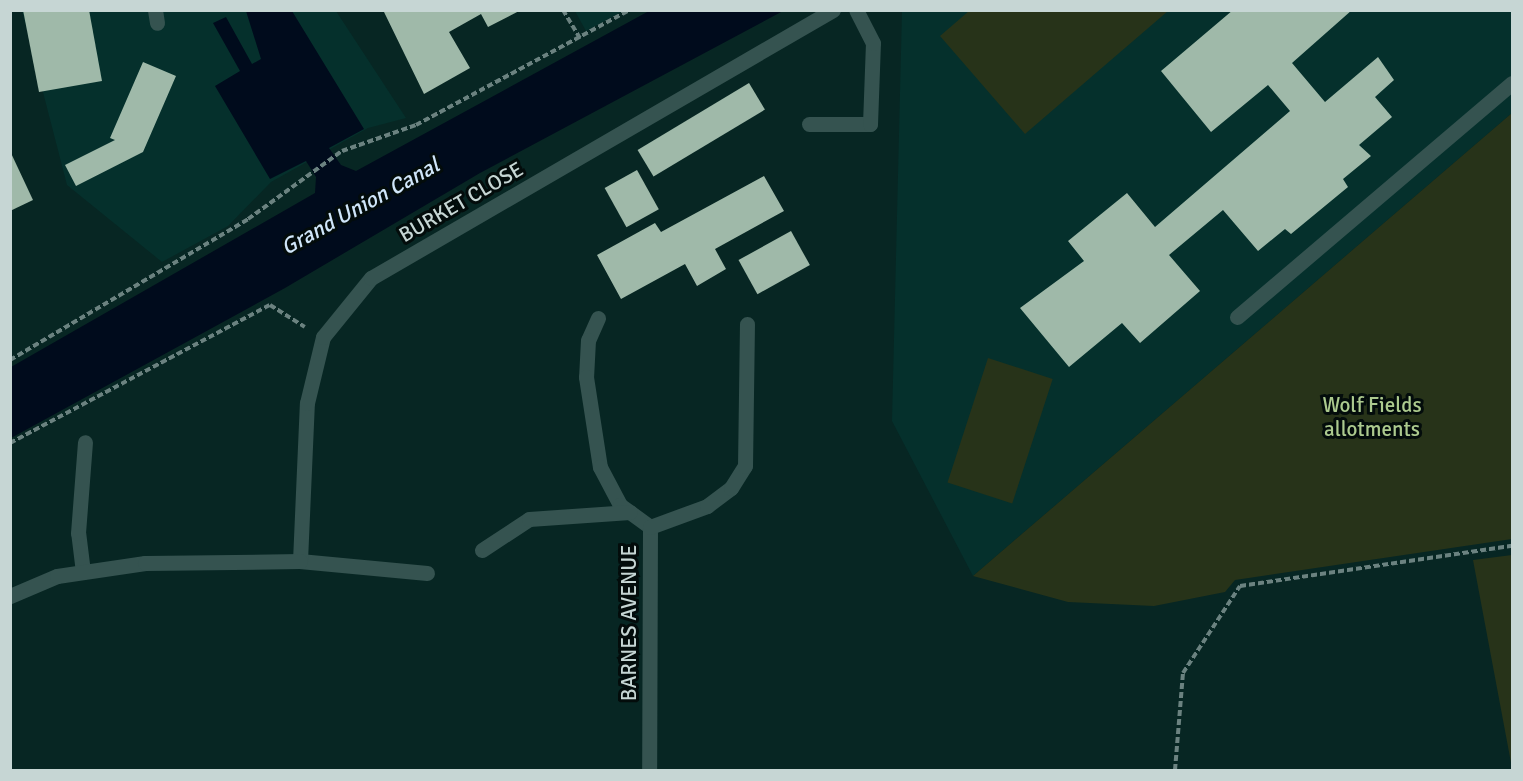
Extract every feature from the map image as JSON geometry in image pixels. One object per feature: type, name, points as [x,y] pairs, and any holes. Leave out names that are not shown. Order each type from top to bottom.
[{"type":"street","name":"BURKET CLOSE","points":[[300,561],[307,403],[323,337],[371,278],[833,10]]},
{"type":"street","points":[[809,124],[870,124],[873,44],[856,10]]},
{"type":"street","points":[[1237,317],[1512,82]]},
{"type":"street","name":"BARNES AVENUE","points":[[598,318],[588,349],[590,421],[600,466],[620,505],[650,527],[649,771]]},
{"type":"street","points":[[650,527],[706,506],[731,488],[745,466],[747,324]]},
{"type":"street","points":[[83,572],[78,533],[85,442]]},
{"type":"street","points":[[482,550],[529,519],[630,512]]},
{"type":"street","points":[[10,596],[57,576],[145,563],[300,561],[427,573]]},
{"type":"path","points":[[563,10],[580,38]]},
{"type":"path","points":[[10,360],[248,219],[305,174],[342,151],[416,125],[630,10]]},
{"type":"path","points":[[10,443],[270,305],[323,337]]},
{"type":"path","points":[[1175,770],[1183,673],[1240,586],[1512,546]]},
{"type":"shaded area","points":[[22,11],[336,11],[406,118],[368,128],[271,182],[228,226],[162,262],[67,185]]},
{"type":"shaded area","points":[[575,11],[623,11],[586,31]]},
{"type":"shaded area","points":[[902,11],[1512,11],[1512,113],[973,576],[892,421]]},
{"type":"green space","points":[[969,11],[1168,11],[1025,134],[940,36]]},
{"type":"green space","name":"Wolf Fields allotments","points":[[1512,113],[1512,539],[1235,580],[1225,592],[1154,606],[1068,602],[973,576]]},
{"type":"green space","points":[[988,358],[1053,379],[1012,504],[948,483]]},
{"type":"green space","points":[[1512,555],[1512,768],[1473,560]]},
{"type":"water","name":"Grand Union Canal","points":[[246,11],[292,11],[364,129],[329,148],[341,165],[356,171],[649,11],[783,11],[480,173],[285,288],[11,438],[11,367],[315,193],[316,177],[306,161],[270,179],[215,86],[240,71],[213,23],[226,17],[252,64],[261,59]]},
{"type":"building","points":[[23,10],[89,10],[102,81],[39,92]]},
{"type":"building","points":[[387,10],[521,10],[488,27],[481,14],[449,32],[470,68],[424,94],[384,12]]},
{"type":"building","points":[[1233,10],[1352,10],[1292,63],[1325,102],[1378,57],[1394,80],[1375,97],[1392,117],[1359,145],[1371,156],[1343,179],[1348,187],[1291,234],[1285,229],[1258,251],[1223,210],[1169,255],[1200,291],[1140,343],[1122,323],[1069,367],[1020,308],[1084,261],[1068,241],[1127,193],[1155,227],[1290,111],[1268,85],[1211,132],[1161,71]]},
{"type":"building","points":[[143,62],[176,76],[143,152],[76,186],[65,165],[115,140],[110,138]]},
{"type":"building","points":[[749,83],[765,110],[654,177],[638,150]]},
{"type":"building","points":[[10,151],[33,200],[10,211]]},
{"type":"building","points":[[637,170],[659,209],[626,227],[605,188]]},
{"type":"building","points":[[764,176],[784,211],[715,249],[726,269],[697,286],[685,264],[621,299],[597,255],[655,223],[661,232]]},
{"type":"building","points":[[791,231],[810,265],[757,294],[739,260]]}]
